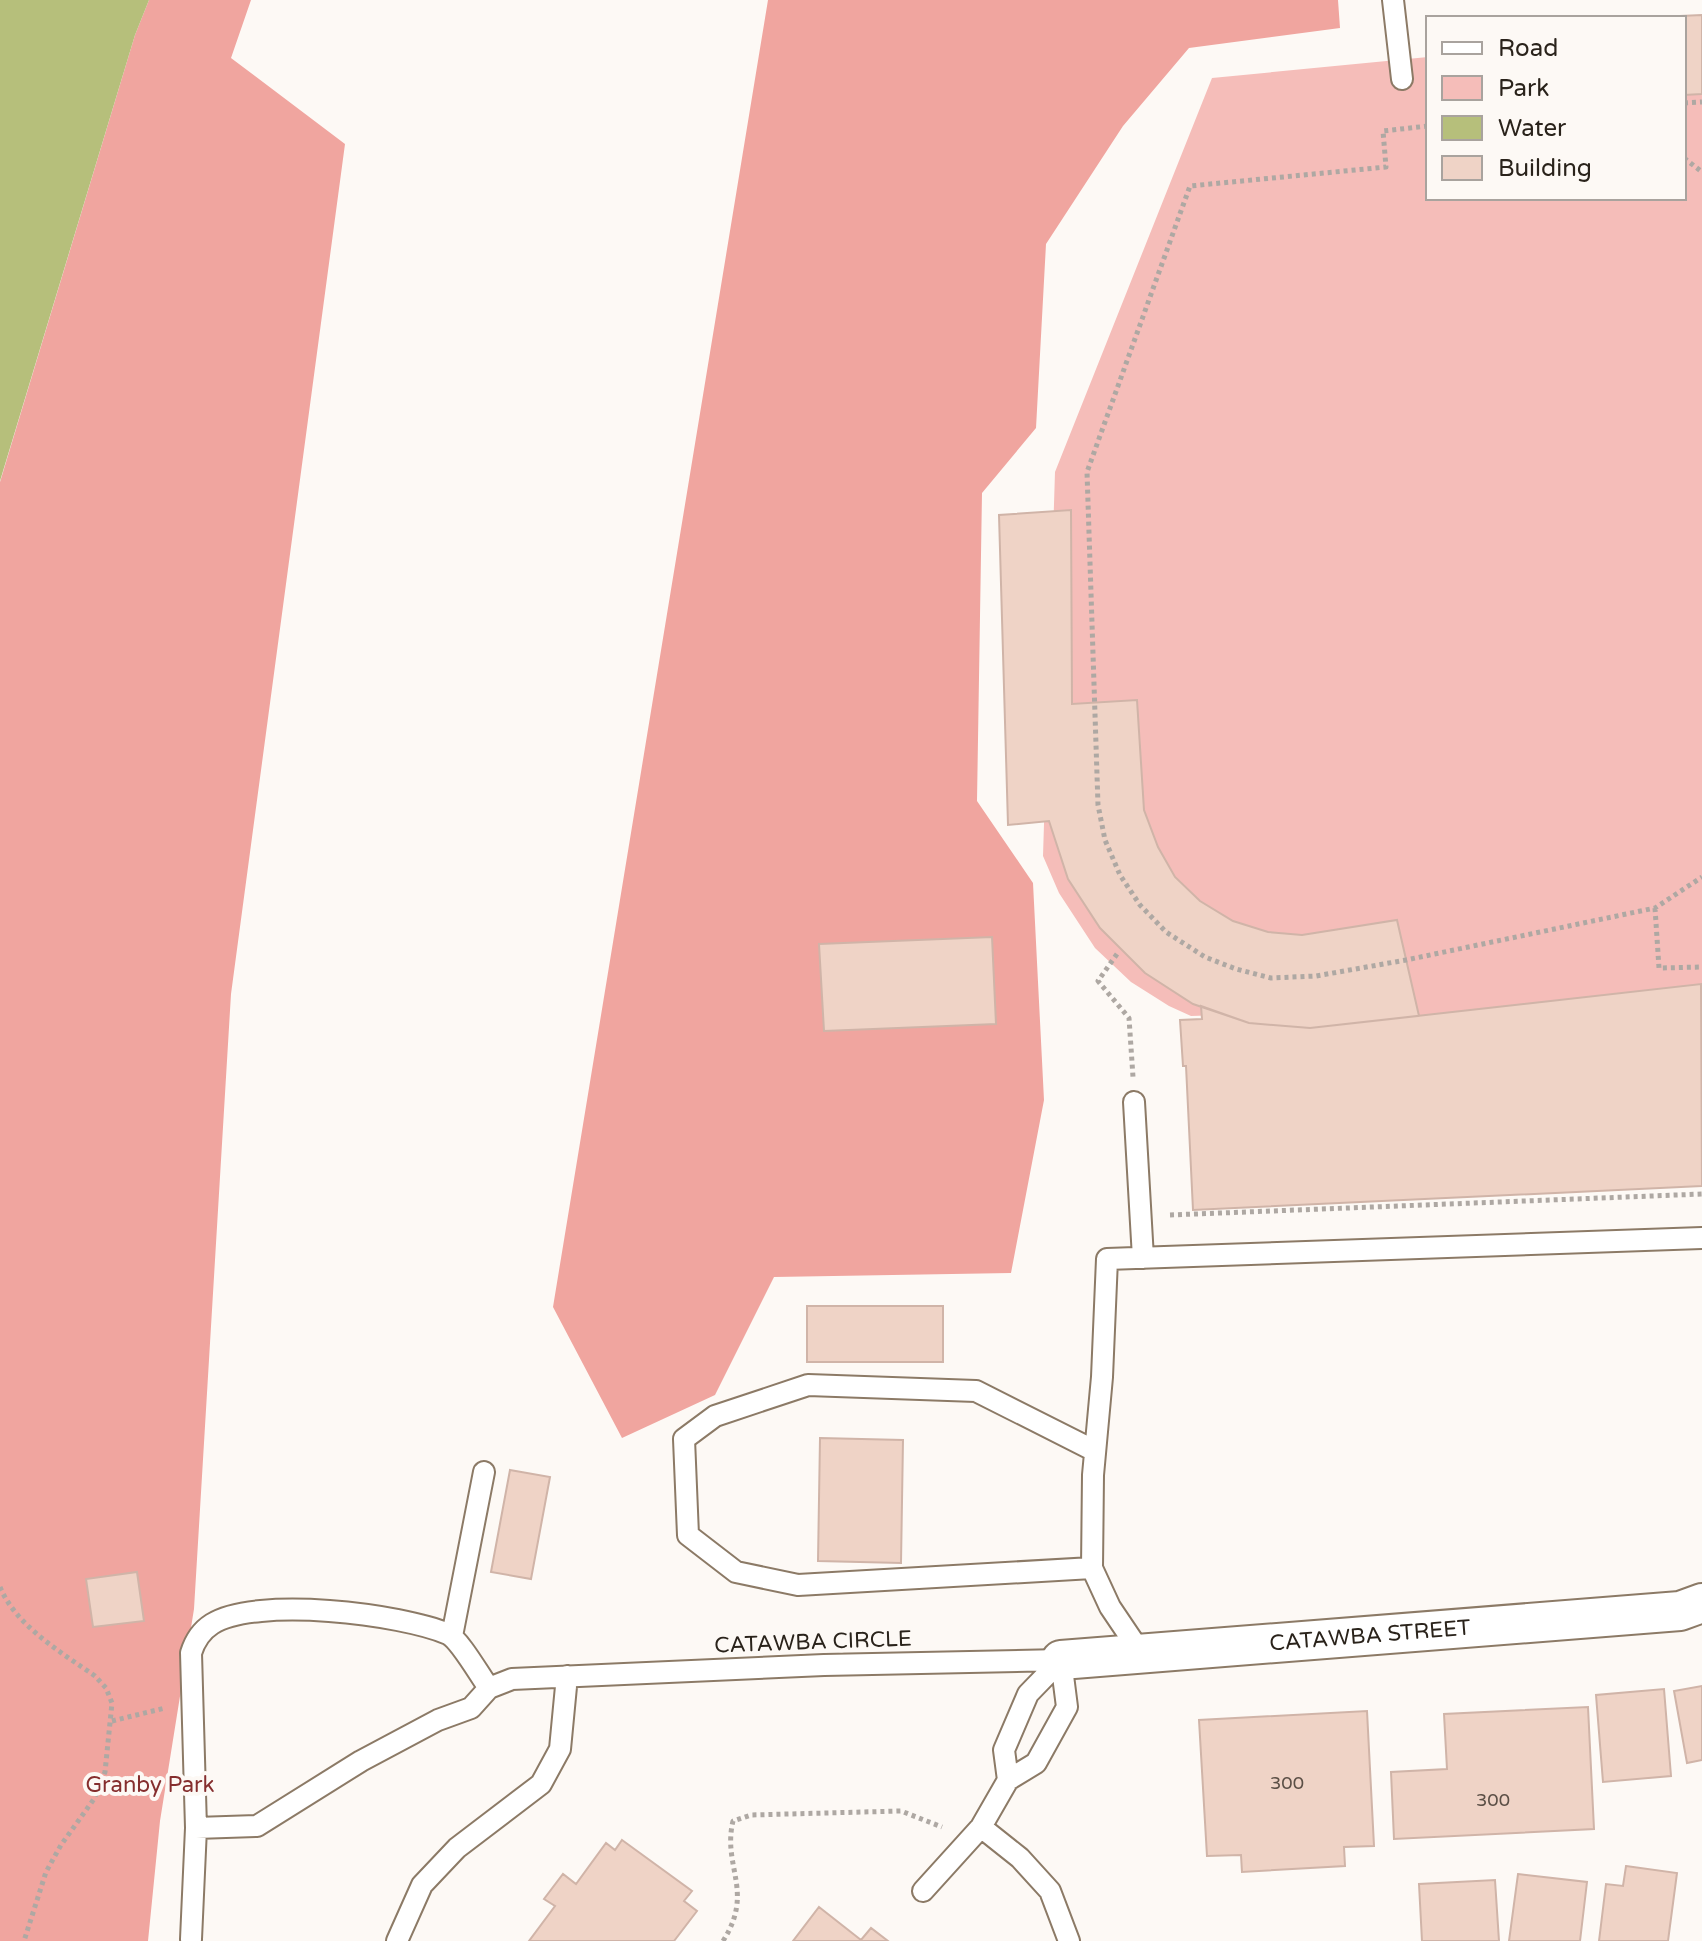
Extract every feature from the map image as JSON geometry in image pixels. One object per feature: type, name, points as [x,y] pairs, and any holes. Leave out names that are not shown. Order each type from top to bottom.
[{"type":"street","name":"CATAWBA STREET","points":[[1061,1660],[1695,1610]]},
{"type":"lane","points":[[1393,0],[1402,79]]},
{"type":"lane","points":[[1134,1102],[1143,1258]]},
{"type":"lane","points":[[1141,1653],[1110,1607],[1092,1568],[1095,1451],[1107,1259],[1702,1238]]},
{"type":"lane","points":[[1092,1568],[798,1585],[736,1572],[688,1535],[684,1439],[715,1416],[808,1385],[976,1391],[1095,1451]]},
{"type":"lane","points":[[452,1636],[484,1472]]},
{"type":"lane","points":[[191,1939],[196,1828],[191,1653],[195,1639],[214,1623],[249,1613],[280,1609],[400,1620],[452,1636],[489,1688],[471,1708],[438,1720],[361,1761],[257,1826],[196,1828]]},
{"type":"lane","points":[[1008,1780],[1004,1750],[1028,1694],[1061,1660]]},
{"type":"lane","points":[[923,1891],[974,1834],[1008,1780],[1036,1763],[1067,1707],[1061,1660]]},
{"type":"lane","name":"CATAWBA CIRCLE","points":[[489,1688],[512,1679],[567,1676],[824,1665],[1061,1660]]},
{"type":"lane","points":[[397,1941],[422,1885],[457,1848],[541,1784],[560,1749],[567,1676]]},
{"type":"lane","points":[[974,1834],[1020,1858],[1050,1891],[1069,1941]]},
{"type":"path","points":[[1426,126],[1383,131],[1386,167],[1190,186],[1087,472],[1096,774],[1105,840],[1120,875],[1140,905],[1166,932],[1205,957],[1271,978],[1316,976],[1391,963],[1655,908],[1702,877]]},
{"type":"path","points":[[1686,160],[1702,172]]},
{"type":"path","points":[[1655,908],[1659,968],[1702,967]]},
{"type":"path","points":[[1117,954],[1098,981],[1129,1018],[1134,1102]]},
{"type":"path","points":[[1141,1217],[1702,1194]]},
{"type":"path","points":[[0,1587],[21,1618],[106,1688],[112,1703],[112,1721],[100,1788],[46,1872],[24,1941]]},
{"type":"path","points":[[112,1721],[193,1702]]},
{"type":"path","points":[[723,1941],[739,1899],[730,1836],[733,1821],[751,1815],[901,1811],[941,1827],[974,1834]]},
{"type":"green space","name":"Granby Park","points":[[149,0],[251,0],[231,58],[345,144],[231,994],[194,1609],[160,1821],[148,1941],[0,1941],[0,482],[135,35]]},
{"type":"green space","points":[[768,0],[1338,0],[1340,28],[1189,48],[1123,126],[1046,244],[1036,428],[982,493],[977,801],[1033,883],[1044,1100],[1011,1273],[774,1277],[715,1395],[622,1438],[553,1307]]},
{"type":"green space","points":[[1686,27],[1702,27],[1702,1008],[1311,1028],[1224,1015],[1191,1016],[1131,982],[1095,948],[1059,893],[1043,856],[1055,472],[1212,78],[1426,57],[1426,200],[1686,200]]},
{"type":"water","points":[[0,0],[149,0],[135,35],[0,481]]},
{"type":"building","points":[[1702,15],[1702,94],[1686,95],[1686,16],[1680,16]]},
{"type":"building","points":[[1071,510],[1072,704],[1137,700],[1144,810],[1158,847],[1175,877],[1200,901],[1233,921],[1268,932],[1302,935],[1397,920],[1419,1016],[1310,1028],[1249,1023],[1193,1004],[1145,973],[1100,928],[1068,879],[1049,821],[1008,825],[999,515]]},
{"type":"building","points":[[992,937],[996,1024],[824,1031],[819,944]]},
{"type":"building","points":[[1701,984],[1702,1186],[1193,1210],[1186,1066],[1183,1066],[1180,1020],[1202,1019],[1201,1006],[1249,1023],[1310,1028]]},
{"type":"building","points":[[807,1306],[943,1306],[943,1362],[807,1362]]},
{"type":"building","points":[[820,1438],[903,1440],[901,1563],[818,1561]]},
{"type":"building","points":[[510,1470],[550,1477],[531,1579],[491,1572]]},
{"type":"building","points":[[137,1572],[144,1621],[93,1627],[86,1579]]},
{"type":"building","points":[[1702,1686],[1702,1760],[1687,1763],[1674,1691]]},
{"type":"building","points":[[1664,1689],[1671,1776],[1603,1782],[1596,1695]]},
{"type":"building","points":[[1588,1707],[1594,1829],[1394,1839],[1391,1772],[1447,1769],[1444,1714]]},
{"type":"building","points":[[1367,1711],[1374,1846],[1344,1847],[1345,1866],[1242,1872],[1241,1855],[1207,1856],[1199,1720]]},
{"type":"building","points":[[622,1840],[692,1891],[684,1901],[697,1911],[674,1941],[529,1941],[555,1906],[544,1899],[563,1874],[576,1884],[606,1843],[615,1850]]},
{"type":"building","points":[[1626,1866],[1677,1873],[1668,1941],[1599,1941],[1606,1884],[1623,1886]]},
{"type":"building","points":[[1518,1874],[1587,1882],[1580,1941],[1509,1941]]},
{"type":"building","points":[[1495,1880],[1499,1941],[1422,1941],[1419,1884]]},
{"type":"building","points":[[819,1907],[861,1940],[871,1928],[888,1941],[793,1941]]}]
